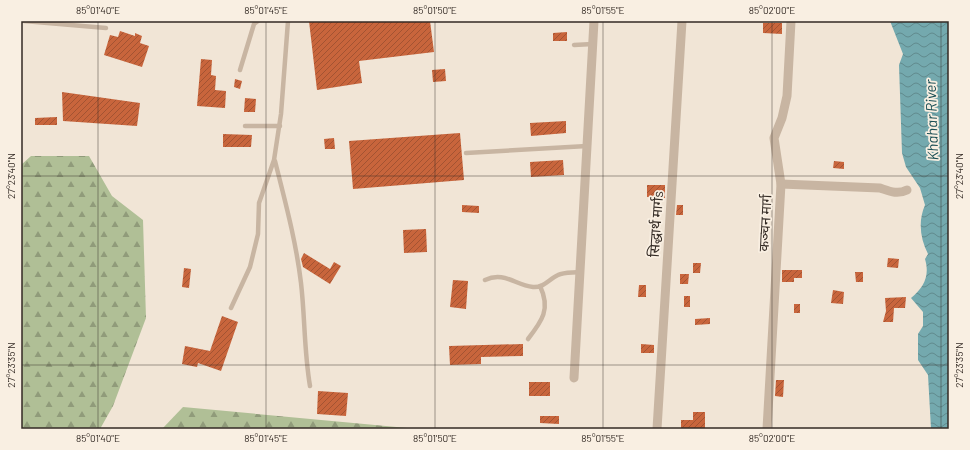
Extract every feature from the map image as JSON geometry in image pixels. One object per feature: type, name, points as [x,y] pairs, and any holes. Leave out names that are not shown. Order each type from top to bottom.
[{"type":"street","points":[[574,378],[594,21]]},
{"type":"street","name":"सिद्धार्थ मार्गs","points":[[657,429],[682,21]]},
{"type":"street","name":"कञ्चन मार्ग","points":[[767,429],[781,184],[774,138],[782,118],[787,96],[791,21]]},
{"type":"street","points":[[781,184],[880,188],[891,192],[902,192],[907,190]]},
{"type":"lane","points":[[24,21],[106,28]]},
{"type":"lane","points":[[240,70],[254,24],[258,21]]},
{"type":"lane","points":[[231,308],[250,267],[258,234],[259,203],[274,160],[280,126],[288,21]]},
{"type":"lane","points":[[574,45],[593,44]]},
{"type":"lane","points":[[245,126],[280,126]]},
{"type":"lane","points":[[466,153],[587,146]]},
{"type":"lane","points":[[274,160],[293,233],[300,276],[305,357],[310,386]]},
{"type":"lane","points":[[485,280],[493,276],[506,278],[533,287],[540,286],[559,275],[580,272]]},
{"type":"lane","points":[[528,339],[545,314],[544,296],[540,286]]},
{"type":"green space","points":[[31,156],[89,156],[112,196],[143,220],[146,318],[113,406],[100,429],[21,429],[21,165]]},
{"type":"green space","points":[[183,407],[418,429],[162,429]]},
{"type":"water","name":"Khahar River","points":[[890,21],[949,21],[949,429],[931,429],[928,375],[918,360],[918,334],[923,326],[923,312],[911,298],[925,281],[927,271],[925,259],[928,254],[923,242],[921,230],[921,217],[925,205],[920,188],[906,167],[902,153],[899,65],[903,54]]},
{"type":"building","points":[[309,21],[430,21],[434,52],[359,61],[362,83],[317,90]]},
{"type":"building","points":[[763,23],[782,23],[782,34],[763,33]]},
{"type":"building","points":[[120,31],[135,36],[135,33],[142,36],[140,43],[149,46],[142,67],[104,55],[110,35],[118,37]]},
{"type":"building","points":[[567,32],[567,41],[553,41],[553,33]]},
{"type":"building","points":[[201,59],[212,60],[211,75],[216,76],[215,90],[226,91],[225,108],[197,106]]},
{"type":"building","points":[[445,69],[446,81],[433,82],[432,70]]},
{"type":"building","points":[[235,79],[242,81],[240,89],[234,87]]},
{"type":"building","points":[[62,92],[140,103],[137,126],[63,121]]},
{"type":"building","points":[[245,98],[256,99],[255,112],[244,112]]},
{"type":"building","points":[[57,117],[57,125],[35,125],[35,118]]},
{"type":"building","points":[[566,121],[566,133],[531,136],[530,123]]},
{"type":"building","points":[[460,133],[464,180],[353,189],[349,141]]},
{"type":"building","points":[[223,134],[252,135],[251,147],[223,147]]},
{"type":"building","points":[[334,138],[335,149],[325,149],[324,139]]},
{"type":"building","points":[[563,160],[564,175],[531,177],[530,162]]},
{"type":"building","points":[[834,161],[844,162],[844,169],[833,168]]},
{"type":"building","points":[[647,185],[665,185],[665,198],[647,197]]},
{"type":"building","points":[[462,205],[479,206],[479,213],[462,212]]},
{"type":"building","points":[[677,205],[683,205],[683,215],[676,215]]},
{"type":"building","points":[[426,229],[427,252],[404,253],[403,230]]},
{"type":"building","points":[[304,253],[330,269],[334,262],[341,266],[330,284],[303,267],[301,259]]},
{"type":"building","points":[[888,258],[899,259],[898,268],[887,267]]},
{"type":"building","points":[[693,263],[701,263],[700,273],[693,273]]},
{"type":"building","points":[[184,268],[191,269],[189,288],[182,287]]},
{"type":"building","points":[[782,270],[802,270],[802,278],[794,278],[794,282],[782,282]]},
{"type":"building","points":[[855,272],[863,272],[863,282],[856,282]]},
{"type":"building","points":[[680,274],[689,274],[688,284],[680,284]]},
{"type":"building","points":[[453,280],[468,281],[466,309],[450,307]]},
{"type":"building","points":[[639,285],[646,285],[646,297],[638,297]]},
{"type":"building","points":[[833,290],[844,292],[843,304],[831,303]]},
{"type":"building","points":[[684,296],[690,296],[690,307],[684,307]]},
{"type":"building","points":[[906,297],[905,308],[894,308],[893,322],[883,322],[886,311],[885,298]]},
{"type":"building","points":[[794,304],[800,304],[800,313],[794,313]]},
{"type":"building","points":[[222,316],[238,322],[221,371],[198,363],[197,367],[182,364],[185,346],[210,351]]},
{"type":"building","points":[[710,318],[710,324],[695,325],[695,319]]},
{"type":"building","points":[[523,344],[523,356],[481,357],[481,364],[450,365],[449,346]]},
{"type":"building","points":[[641,344],[654,345],[654,353],[641,353]]},
{"type":"building","points":[[776,380],[784,380],[783,397],[775,396]]},
{"type":"building","points":[[529,382],[550,382],[550,396],[529,396]]},
{"type":"building","points":[[318,391],[348,393],[346,416],[317,414]]},
{"type":"building","points":[[693,412],[705,412],[705,428],[681,429],[681,420],[693,420]]},
{"type":"building","points":[[540,416],[559,416],[559,424],[540,423]]}]
